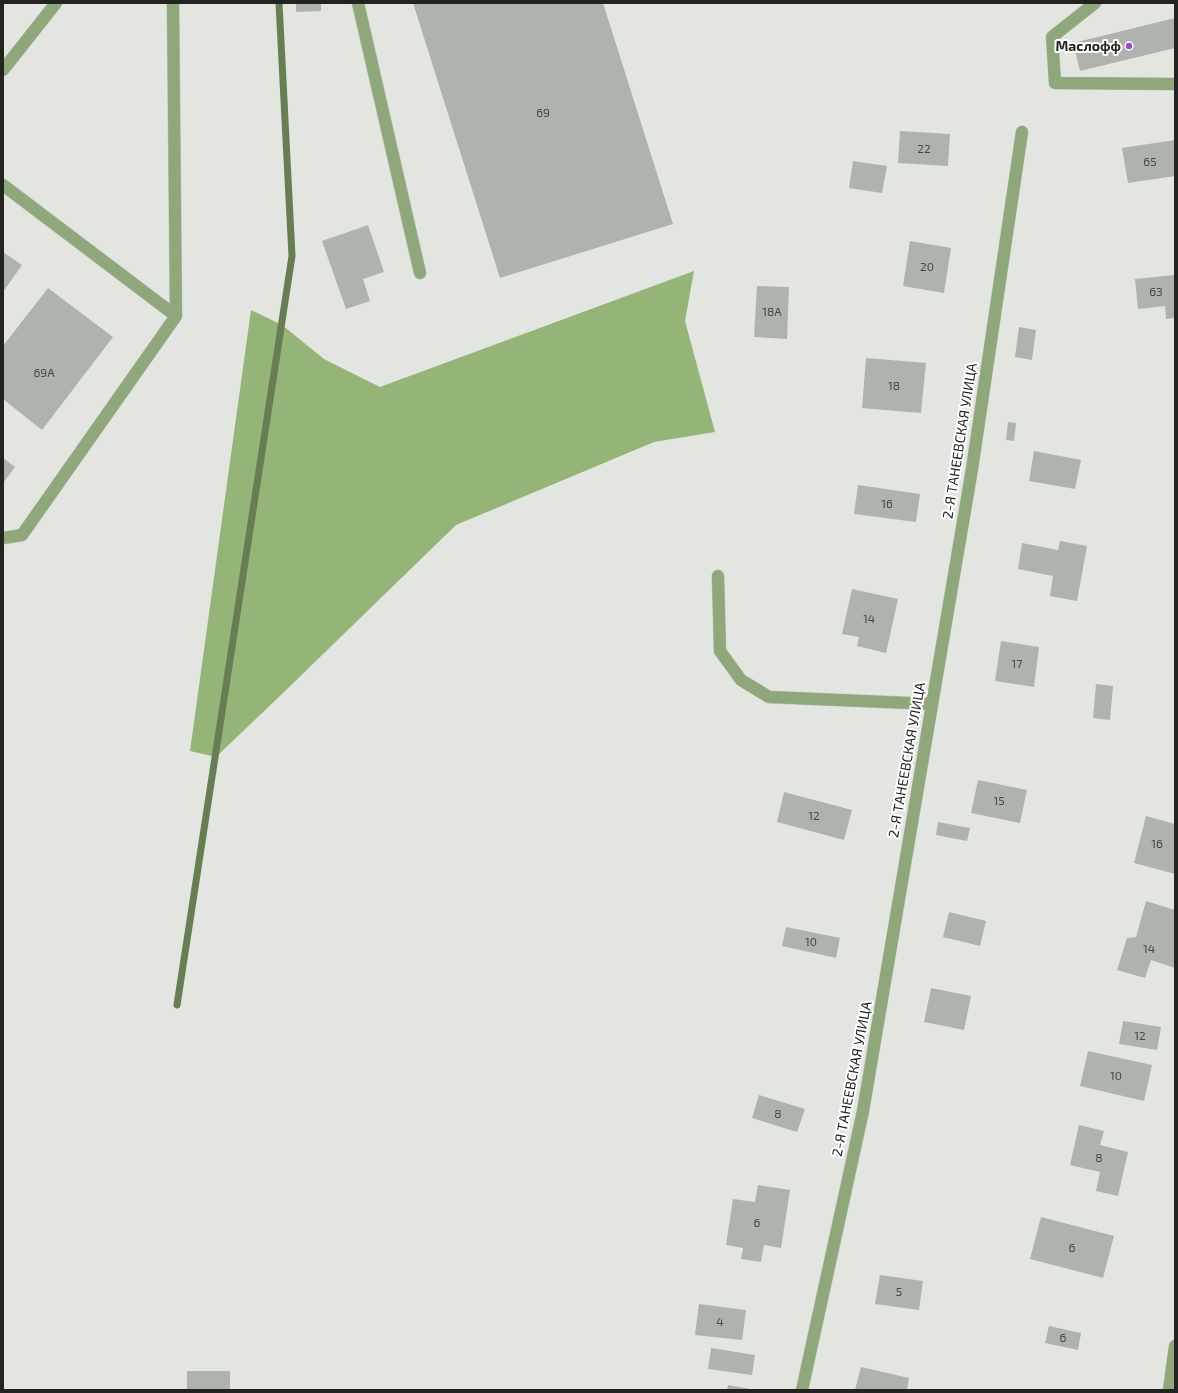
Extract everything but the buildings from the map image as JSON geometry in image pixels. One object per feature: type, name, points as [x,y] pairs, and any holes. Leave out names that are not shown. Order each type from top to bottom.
[{"type":"street","points":[[3,70],[56,3]]},
{"type":"street","points":[[3,538],[22,535],[176,316],[173,3]]},
{"type":"street","points":[[358,3],[420,273]]},
{"type":"street","points":[[1095,3],[1052,37],[1055,83],[1175,84]]},
{"type":"street","name":"2-Я ТАНЕЕВСКАЯ УЛИЦА","points":[[802,1390],[863,1111],[972,469],[1022,132]]},
{"type":"street","points":[[3,186],[176,316]]},
{"type":"street","points":[[718,576],[720,651],[741,680],[769,697],[932,704]]},
{"type":"street","points":[[1169,1390],[1175,1346]]},
{"type":"green space","points":[[694,271],[685,321],[715,432],[654,442],[456,525],[216,757],[190,751],[251,310],[282,325],[324,359],[380,387]]},
{"type":"waterway","points":[[177,1005],[292,256],[279,3]]},
{"type":"place","name":"Маслофф","points":[[1129,46]]}]
